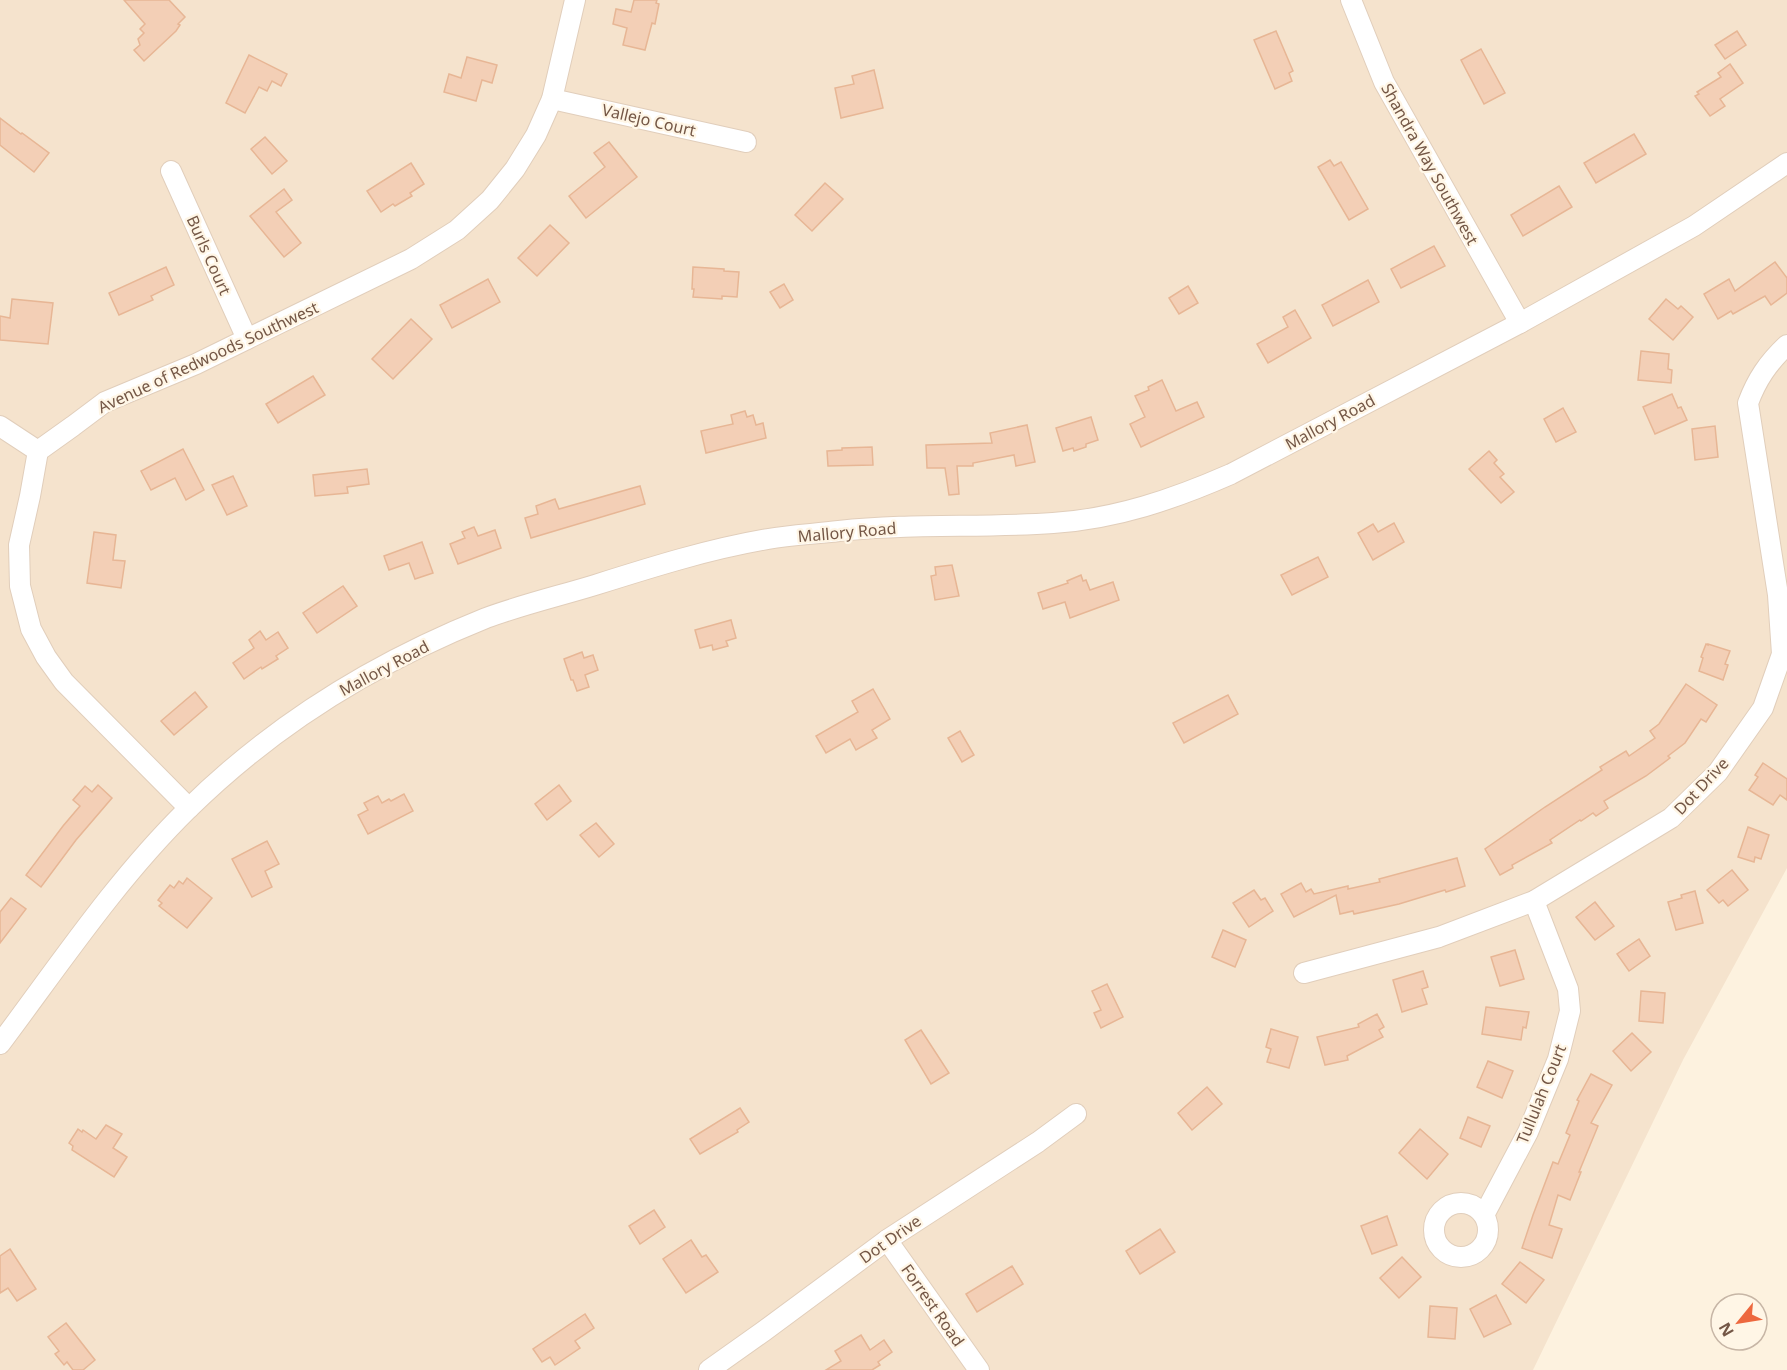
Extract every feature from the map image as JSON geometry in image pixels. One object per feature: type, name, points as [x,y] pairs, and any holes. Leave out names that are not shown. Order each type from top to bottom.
[{"type":"street","name":"Avenue of Redwoods Southwest","points":[[38,451],[105,402],[196,364],[411,259],[457,230],[490,200],[515,169],[536,135],[552,99],[575,0]]},
{"type":"street","name":"Shandra Way Southwest","points":[[1351,0],[1384,82],[1520,323]]},
{"type":"street","name":"Vallejo Court","points":[[552,99],[746,142]]},
{"type":"street","name":"Mallory Road","points":[[0,1044],[112,895],[150,849],[189,808],[257,748],[330,696],[408,652],[489,617],[676,560],[768,539],[868,528],[1055,523],[1102,517],[1149,506],[1191,492],[1231,474],[1520,323],[1694,226],[1787,163]]},
{"type":"street","name":"Burls Court","points":[[171,171],[247,339]]},
{"type":"street","name":"Dot Drive","points":[[1304,973],[1438,937],[1534,901],[1671,818],[1718,772],[1763,708],[1782,654],[1778,596],[1748,403],[1756,382],[1787,345]]},
{"type":"street","points":[[0,426],[38,451],[19,545],[20,586],[31,629],[46,657],[64,682],[189,808]]},
{"type":"street","name":"Tullulah Court","points":[[1484,1215],[1528,1132],[1558,1059],[1570,1011],[1568,989],[1534,901]]},
{"type":"street","name":"Dot Drive","points":[[708,1370],[887,1240],[1038,1142],[1076,1114]]},
{"type":"street","name":"Forrest Road","points":[[887,1240],[979,1370]]},
{"type":"shaded area","points":[[0,0],[1787,0],[1787,868],[1683,1060],[1533,1370],[0,1370]]},
{"type":"building","points":[[124,0],[169,0],[185,17],[178,24],[180,25],[176,31],[144,61],[134,50],[140,45],[138,39],[144,33],[140,29],[145,24]]},
{"type":"building","points":[[634,0],[657,0],[656,3],[659,4],[655,24],[652,23],[645,50],[623,45],[627,28],[613,24],[616,9],[631,12]]},
{"type":"building","points":[[1276,31],[1293,71],[1289,73],[1292,81],[1275,89],[1254,40]]},
{"type":"building","points":[[1737,31],[1746,45],[1725,59],[1715,45]]},
{"type":"building","points":[[1481,49],[1505,93],[1484,104],[1461,60]]},
{"type":"building","points":[[249,55],[287,74],[281,86],[272,81],[267,91],[259,87],[245,113],[226,103]]},
{"type":"building","points":[[467,57],[497,65],[492,83],[482,80],[476,101],[444,92],[449,74],[461,78]]},
{"type":"building","points":[[1730,64],[1743,83],[1720,99],[1725,106],[1710,116],[1695,96],[1699,94],[1697,92],[1721,77],[1718,73]]},
{"type":"building","points":[[874,70],[883,108],[841,118],[835,88],[854,84],[852,76]]},
{"type":"building","points":[[0,118],[49,153],[34,172],[0,145]]},
{"type":"building","points":[[1634,134],[1646,154],[1596,183],[1584,163]]},
{"type":"building","points":[[265,137],[287,161],[272,174],[251,149]]},
{"type":"building","points":[[609,142],[637,177],[586,218],[569,196],[605,167],[594,153]]},
{"type":"building","points":[[1330,160],[1334,166],[1341,162],[1368,209],[1349,220],[1318,167]]},
{"type":"building","points":[[411,163],[424,184],[410,193],[412,196],[381,212],[367,191]]},
{"type":"building","points":[[825,183],[843,199],[812,231],[795,215]]},
{"type":"building","points":[[1559,186],[1572,207],[1523,236],[1511,215]]},
{"type":"building","points":[[284,189],[292,200],[276,212],[301,243],[284,257],[250,216]]},
{"type":"building","points":[[550,225],[569,243],[537,276],[518,258]]},
{"type":"building","points":[[1434,246],[1445,266],[1401,288],[1391,269]]},
{"type":"building","points":[[1775,262],[1787,278],[1787,293],[1771,305],[1765,296],[1733,314],[1731,311],[1718,319],[1704,294],[1729,279],[1735,291]]},
{"type":"building","points":[[166,267],[174,285],[151,296],[153,300],[119,315],[109,293]]},
{"type":"building","points":[[693,267],[739,272],[737,297],[722,296],[722,299],[693,297]]},
{"type":"building","points":[[488,279],[500,302],[452,328],[440,305]]},
{"type":"building","points":[[1368,280],[1379,302],[1333,326],[1322,305]]},
{"type":"building","points":[[784,284],[793,300],[780,308],[770,292]]},
{"type":"building","points":[[1188,286],[1198,303],[1179,314],[1169,298]]},
{"type":"building","points":[[12,299],[53,303],[48,344],[0,340],[0,316],[10,318]]},
{"type":"building","points":[[1666,299],[1678,309],[1681,306],[1693,317],[1673,340],[1649,319]]},
{"type":"building","points":[[1295,310],[1311,338],[1268,363],[1257,344],[1288,327],[1283,317]]},
{"type":"building","points":[[411,319],[432,339],[393,379],[372,359]]},
{"type":"building","points":[[1641,351],[1669,354],[1668,369],[1672,370],[1671,383],[1638,380]]},
{"type":"building","points":[[313,376],[325,395],[278,423],[266,404]]},
{"type":"building","points":[[1162,380],[1176,411],[1197,402],[1204,417],[1141,447],[1130,424],[1145,417],[1135,396],[1149,390],[1148,387]]},
{"type":"building","points":[[1672,394],[1687,420],[1655,434],[1643,407]]},
{"type":"building","points":[[1563,408],[1576,432],[1556,442],[1544,419]]},
{"type":"building","points":[[745,411],[747,417],[753,415],[756,425],[763,423],[766,438],[706,453],[701,431],[733,424],[731,415]]},
{"type":"building","points":[[1091,417],[1098,440],[1074,451],[1073,448],[1063,451],[1056,428]]},
{"type":"building","points":[[1027,425],[1035,462],[1016,466],[1014,455],[973,463],[973,466],[957,466],[959,494],[949,495],[945,468],[927,468],[926,445],[992,443],[990,433]]},
{"type":"building","points":[[1715,426],[1718,457],[1695,460],[1692,429]]},
{"type":"building","points":[[872,447],[873,465],[828,466],[827,451]]},
{"type":"building","points":[[183,449],[204,490],[186,500],[175,478],[151,490],[141,471]]},
{"type":"building","points":[[1489,451],[1497,460],[1494,463],[1504,474],[1500,477],[1514,492],[1501,503],[1469,469]]},
{"type":"building","points":[[367,469],[369,484],[347,487],[348,493],[315,496],[313,475]]},
{"type":"building","points":[[233,476],[247,506],[227,515],[212,485]]},
{"type":"building","points":[[640,486],[645,504],[531,538],[525,518],[538,514],[536,506],[555,499],[559,509]]},
{"type":"building","points":[[1394,523],[1404,542],[1373,560],[1358,533],[1373,524],[1378,532]]},
{"type":"building","points":[[474,527],[478,536],[495,530],[501,548],[458,564],[450,544],[465,538],[462,532]]},
{"type":"building","points":[[94,532],[116,535],[113,560],[125,561],[121,588],[87,583]]},
{"type":"building","points":[[422,542],[433,573],[415,579],[409,563],[389,570],[384,556]]},
{"type":"building","points":[[1318,557],[1328,577],[1292,595],[1281,575]]},
{"type":"building","points":[[952,565],[959,596],[935,600],[931,576],[936,575],[935,567]]},
{"type":"building","points":[[1081,575],[1090,590],[1113,582],[1119,600],[1070,618],[1065,602],[1043,609],[1038,593],[1068,583],[1067,581]]},
{"type":"building","points":[[343,586],[357,606],[317,633],[303,613]]},
{"type":"building","points":[[731,620],[736,638],[726,641],[728,646],[713,650],[712,645],[700,648],[695,630]]},
{"type":"building","points":[[260,631],[266,640],[278,632],[288,648],[276,656],[278,659],[244,679],[233,663],[254,648],[249,640]]},
{"type":"building","points":[[1706,644],[1730,651],[1725,664],[1728,665],[1723,680],[1699,671]]},
{"type":"building","points":[[582,652],[584,658],[593,655],[598,670],[585,675],[589,687],[577,691],[564,659]]},
{"type":"building","points":[[1686,684],[1717,705],[1706,722],[1701,719],[1685,743],[1668,756],[1670,758],[1646,776],[1604,801],[1608,808],[1596,816],[1593,813],[1580,820],[1550,840],[1552,843],[1512,865],[1513,868],[1500,875],[1485,849],[1602,770],[1600,767],[1626,751],[1629,756],[1655,738],[1650,731],[1659,724]]},
{"type":"building","points":[[873,689],[890,719],[872,730],[877,738],[856,750],[850,739],[826,753],[816,736],[858,712],[852,701]]},
{"type":"building","points":[[195,692],[207,707],[174,735],[161,721]]},
{"type":"building","points":[[1228,695],[1238,714],[1184,743],[1173,723]]},
{"type":"building","points":[[960,731],[974,755],[962,762],[948,738]]},
{"type":"building","points":[[1763,763],[1787,779],[1787,800],[1780,795],[1773,805],[1749,790],[1758,777],[1755,775]]},
{"type":"building","points":[[98,785],[112,798],[76,840],[41,887],[26,875],[80,806],[73,800],[85,786],[92,792]]},
{"type":"building","points":[[559,785],[571,801],[547,820],[535,804]]},
{"type":"building","points":[[404,794],[413,811],[368,834],[358,815],[368,810],[364,803],[378,796],[382,803],[389,799],[391,801]]},
{"type":"building","points":[[596,823],[614,844],[599,857],[580,835]]},
{"type":"building","points":[[1748,827],[1769,835],[1761,859],[1755,857],[1754,862],[1738,857]]},
{"type":"building","points":[[267,841],[279,864],[265,871],[272,887],[252,897],[232,859]]},
{"type":"building","points":[[1457,858],[1465,886],[1354,914],[1353,911],[1340,914],[1336,895],[1294,917],[1281,894],[1301,883],[1306,892],[1311,889],[1314,894],[1348,886],[1348,889],[1380,882],[1379,879]]},
{"type":"building","points":[[1732,870],[1748,890],[1728,906],[1723,900],[1719,903],[1707,890]]},
{"type":"building","points":[[187,878],[212,898],[187,928],[159,906],[162,903],[158,900],[170,885],[174,888],[179,881],[183,884]]},
{"type":"building","points":[[1254,890],[1261,900],[1265,898],[1273,911],[1249,927],[1233,903]]},
{"type":"building","points":[[1695,891],[1703,923],[1676,930],[1668,902]]},
{"type":"building","points":[[11,898],[26,909],[0,943],[0,912]]},
{"type":"building","points":[[1595,902],[1614,926],[1595,940],[1576,917]]},
{"type":"building","points":[[1223,930],[1246,940],[1235,967],[1212,957]]},
{"type":"building","points":[[1639,939],[1650,956],[1629,971],[1617,954]]},
{"type":"building","points":[[1515,950],[1524,979],[1500,986],[1491,957]]},
{"type":"building","points":[[1423,971],[1428,987],[1422,989],[1427,1004],[1402,1012],[1393,980]]},
{"type":"building","points":[[1107,984],[1123,1017],[1101,1028],[1094,1013],[1101,1010],[1092,991]]},
{"type":"building","points":[[1641,991],[1665,993],[1663,1023],[1639,1021]]},
{"type":"building","points":[[1486,1007],[1529,1012],[1521,1040],[1482,1034]]},
{"type":"building","points":[[1377,1014],[1384,1027],[1379,1030],[1383,1037],[1347,1056],[1348,1060],[1325,1065],[1317,1037],[1359,1027],[1358,1024]]},
{"type":"building","points":[[1271,1029],[1298,1037],[1289,1068],[1267,1062],[1271,1049],[1266,1047]]},
{"type":"building","points":[[921,1030],[949,1073],[931,1084],[905,1040]]},
{"type":"building","points":[[1632,1033],[1651,1052],[1631,1071],[1613,1051]]},
{"type":"building","points":[[1488,1061],[1513,1071],[1502,1098],[1477,1087]]},
{"type":"building","points":[[1591,1074],[1612,1085],[1591,1123],[1598,1126],[1570,1200],[1558,1195],[1549,1225],[1562,1229],[1552,1258],[1522,1248],[1553,1162],[1558,1164],[1570,1135],[1566,1133],[1579,1101],[1577,1100]]},
{"type":"building","points":[[1207,1087],[1222,1104],[1192,1130],[1178,1113]]},
{"type":"building","points":[[740,1108],[749,1122],[737,1130],[738,1132],[700,1154],[690,1139]]},
{"type":"building","points":[[1468,1117],[1490,1126],[1481,1147],[1460,1138]]},
{"type":"building","points":[[106,1125],[122,1134],[113,1148],[127,1157],[114,1177],[72,1150],[73,1146],[69,1143],[78,1129],[96,1139]]},
{"type":"building","points":[[1420,1129],[1448,1154],[1427,1179],[1399,1153]]},
{"type":"building","points":[[654,1210],[665,1227],[640,1244],[629,1226]]},
{"type":"building","points":[[1387,1216],[1397,1245],[1372,1254],[1361,1226]]},
{"type":"building","points":[[1160,1229],[1175,1252],[1140,1274],[1126,1251]]},
{"type":"building","points":[[691,1240],[702,1257],[706,1255],[718,1272],[686,1293],[663,1259]]},
{"type":"building","points":[[10,1249],[36,1289],[17,1301],[8,1288],[0,1293],[0,1256]]},
{"type":"building","points":[[1402,1257],[1421,1277],[1399,1298],[1380,1278]]},
{"type":"building","points":[[1520,1262],[1544,1280],[1526,1303],[1502,1284]]},
{"type":"building","points":[[1012,1266],[1023,1284],[977,1312],[966,1294]]},
{"type":"building","points":[[1496,1295],[1511,1324],[1484,1337],[1470,1309]]},
{"type":"building","points":[[1430,1306],[1457,1308],[1455,1339],[1428,1337]]},
{"type":"building","points":[[585,1314],[594,1328],[575,1341],[580,1348],[555,1365],[550,1357],[542,1362],[533,1349]]},
{"type":"building","points":[[66,1323],[95,1360],[83,1370],[73,1370],[67,1362],[64,1365],[55,1354],[59,1351],[48,1337]]},
{"type":"building","points":[[861,1335],[870,1350],[884,1340],[892,1352],[878,1362],[880,1365],[872,1370],[826,1370],[841,1361],[835,1351]]}]
